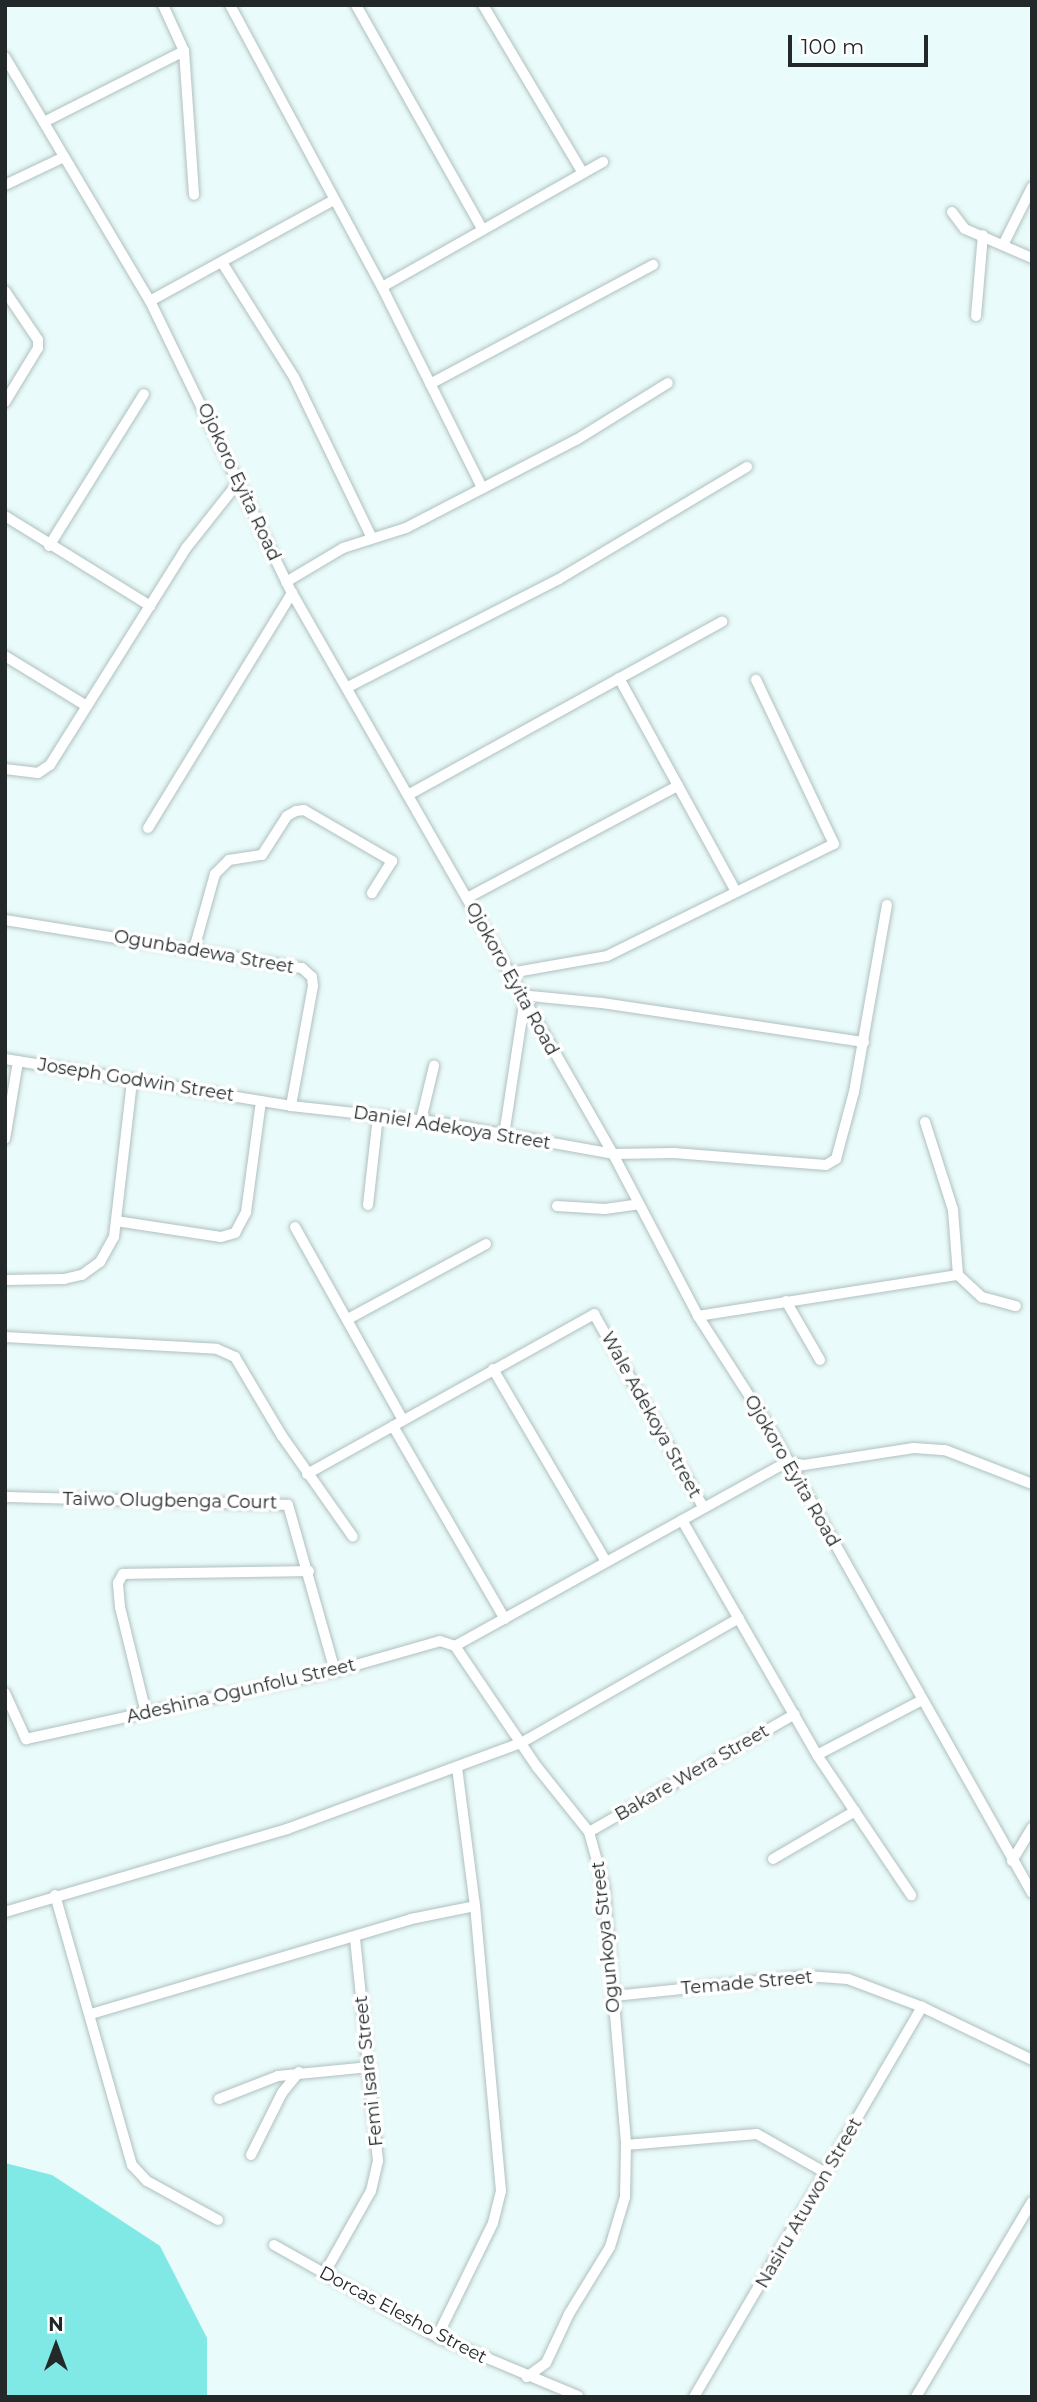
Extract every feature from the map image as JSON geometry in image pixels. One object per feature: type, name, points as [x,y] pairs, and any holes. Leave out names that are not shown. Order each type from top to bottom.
[{"type":"street","points":[[163,5],[184,51],[194,195]]},
{"type":"street","points":[[230,5],[382,287],[482,488]]},
{"type":"street","points":[[356,5],[483,230]]},
{"type":"street","points":[[483,5],[582,172]]},
{"type":"street","points":[[44,122],[184,51]]},
{"type":"street","name":"Ojokoro Eyita Road","points":[[5,57],[62,158],[150,300],[200,396],[237,484],[292,593],[613,1154],[698,1316],[787,1462],[1032,1893]]},
{"type":"street","points":[[5,185],[62,158]]},
{"type":"street","points":[[382,287],[603,162]]},
{"type":"street","points":[[1003,245],[1032,187]]},
{"type":"street","points":[[150,300],[223,264],[334,200]]},
{"type":"street","points":[[952,212],[965,229],[1032,258]]},
{"type":"street","points":[[976,316],[983,235]]},
{"type":"street","points":[[223,264],[294,377],[372,538]]},
{"type":"street","points":[[430,384],[653,265]]},
{"type":"street","points":[[5,291],[38,340],[38,348],[5,402]]},
{"type":"street","points":[[286,582],[344,548],[406,528],[576,440],[668,383]]},
{"type":"street","points":[[49,546],[144,394]]},
{"type":"street","points":[[348,687],[559,579],[747,467]]},
{"type":"street","points":[[5,768],[38,773],[50,765],[149,606],[237,484]]},
{"type":"street","points":[[5,516],[49,546],[149,606]]},
{"type":"street","points":[[148,828],[292,593]]},
{"type":"street","points":[[408,796],[722,621]]},
{"type":"street","points":[[5,656],[85,705]]},
{"type":"street","points":[[619,678],[735,890]]},
{"type":"street","points":[[510,973],[607,956],[835,841],[756,680]]},
{"type":"street","points":[[467,898],[678,786]]},
{"type":"street","points":[[194,949],[207,894],[223,864],[262,855],[287,816],[296,811],[304,810],[392,861],[372,893]]},
{"type":"street","name":"Daniel Adekoya Street","points":[[291,1106],[421,1121],[613,1154],[674,1153],[826,1165],[836,1159],[840,1146],[864,1042],[887,905]]},
{"type":"street","name":"Ogunbadewa Street","points":[[5,920],[302,968],[312,976],[291,1106]]},
{"type":"street","points":[[504,1135],[522,999],[602,1003],[864,1042]]},
{"type":"street","points":[[5,1059],[18,1061]]},
{"type":"street","name":"Joseph Godwin Street","points":[[5,1139],[18,1061],[291,1106]]},
{"type":"street","points":[[421,1121],[434,1066]]},
{"type":"street","points":[[5,1279],[64,1279],[95,1268],[114,1237],[132,1081]]},
{"type":"street","points":[[116,1221],[221,1237],[235,1233],[246,1212],[261,1101]]},
{"type":"street","points":[[368,1205],[378,1116]]},
{"type":"street","points":[[925,1122],[953,1210],[958,1276],[982,1297],[1016,1306]]},
{"type":"street","points":[[556,1206],[605,1209],[639,1204]]},
{"type":"street","points":[[295,1227],[403,1420]]},
{"type":"street","points":[[348,1319],[486,1244]]},
{"type":"street","points":[[698,1316],[958,1276]]},
{"type":"street","points":[[786,1301],[820,1360]]},
{"type":"street","name":"Wale Adekoya Street","points":[[493,1369],[594,1314],[703,1507]]},
{"type":"street","points":[[5,1337],[227,1352],[235,1357],[307,1474],[353,1537]]},
{"type":"street","points":[[307,1474],[493,1369],[605,1560]]},
{"type":"street","points":[[393,1426],[505,1619]]},
{"type":"street","points":[[455,1646],[605,1560],[787,1462],[804,1465],[914,1448],[945,1450],[1032,1484]]},
{"type":"street","name":"Taiwo Olugbenga Court","points":[[5,1497],[282,1502],[293,1515],[335,1671]]},
{"type":"street","points":[[682,1520],[817,1755],[911,1895]]},
{"type":"street","points":[[146,1713],[120,1607],[118,1583],[123,1574],[309,1571]]},
{"type":"street","points":[[5,1912],[55,1895],[286,1829],[521,1744],[739,1618]]},
{"type":"street","name":"Adeshina Ogunfolu Street","points":[[5,1693],[26,1739],[335,1671],[440,1641],[455,1646]]},
{"type":"street","name":"Ogunkoya Street","points":[[455,1646],[521,1744],[589,1832],[604,1886],[626,2146]]},
{"type":"street","points":[[817,1755],[922,1700]]},
{"type":"street","name":"Bakare Wera Street","points":[[589,1832],[795,1714]]},
{"type":"street","points":[[437,2337],[493,2223],[501,2191],[475,1906],[457,1767]]},
{"type":"street","points":[[773,1859],[855,1811]]},
{"type":"street","points":[[1012,1861],[1032,1828]]},
{"type":"street","points":[[55,1895],[132,2165],[155,2186],[218,2220]]},
{"type":"street","points":[[91,2014],[355,1938],[411,1919],[475,1906]]},
{"type":"street","name":"Femi Isara Street","points":[[324,2274],[376,2176],[370,2067],[355,1938]]},
{"type":"street","name":"Temade Street","points":[[614,1996],[835,1977],[922,2007],[1032,2060]]},
{"type":"street","name":"Nasiru Atuwon Street","points":[[694,2397],[922,2007]]},
{"type":"street","points":[[219,2099],[299,2072],[370,2067]]},
{"type":"street","points":[[251,2155],[282,2093],[299,2072]]},
{"type":"street","points":[[527,2377],[553,2352],[569,2314],[619,2226],[626,2146],[757,2134],[826,2173]]},
{"type":"street","points":[[916,2397],[1032,2202]]},
{"type":"street","name":"Dorcas Elesho Street","points":[[274,2245],[437,2337],[527,2377],[578,2396]]},
{"type":"shaded area","points":[[5,2163],[52,2175],[160,2246],[207,2338],[207,2397],[5,2397]]}]
